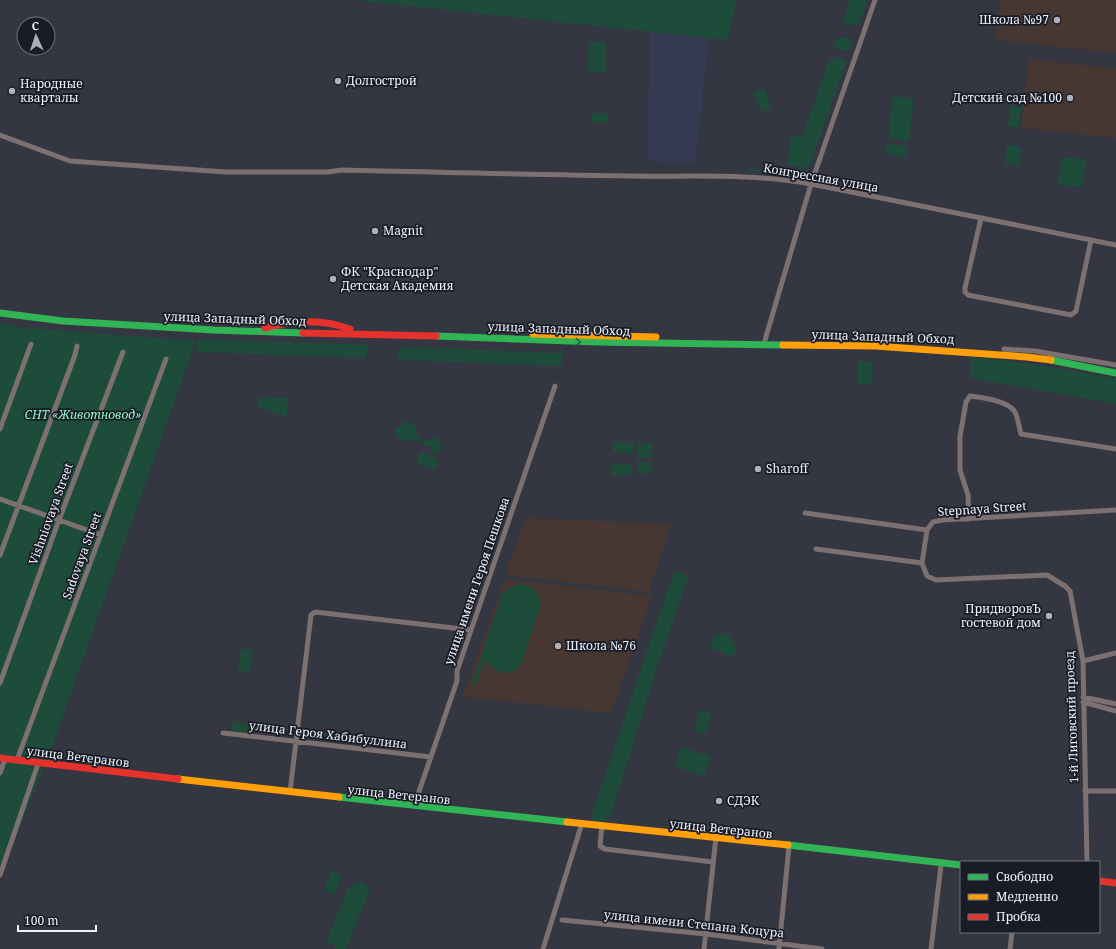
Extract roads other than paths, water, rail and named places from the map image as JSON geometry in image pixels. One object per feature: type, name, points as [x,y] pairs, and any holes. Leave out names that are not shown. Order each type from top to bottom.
[{"type":"main road","name":"улица Западный Обход","points":[[0,308],[63,317],[143,323],[265,328],[765,340],[1004,349],[1116,368]]},
{"type":"main road","name":"улица Западный Обход","points":[[0,313],[63,321],[213,330],[598,342],[890,347],[1028,357],[1116,373]]},
{"type":"main road","points":[[3,759],[17,760]]},
{"type":"main road","name":"улица Ветеранов","points":[[17,760],[38,764],[290,794],[582,824]]},
{"type":"main road","name":"улица Ветеранов","points":[[17,760],[414,806],[960,866]]},
{"type":"main road","name":"улица Ветеранов","points":[[789,847],[960,866]]},
{"type":"main road","points":[[1100,881],[1116,884]]},
{"type":"main road","points":[[1100,884],[1116,884]]},
{"type":"street","points":[[765,340],[811,184],[875,0]]},
{"type":"street","name":"Конгрессная улица","points":[[0,135],[70,161],[226,172],[327,172],[342,170],[632,176],[746,176],[769,178],[811,184],[1116,245]]},
{"type":"street","points":[[981,218],[965,288],[965,292],[968,295],[1071,314],[1074,313],[1076,311],[1091,240]]},
{"type":"street","points":[[0,429],[31,344]]},
{"type":"street","points":[[0,555],[75,355],[77,346]]},
{"type":"street","points":[[1004,349],[1035,351],[1116,364]]},
{"type":"street","name":"Vishniovaya Street","points":[[0,683],[59,520],[123,352]]},
{"type":"street","name":"Sadovaya Street","points":[[17,760],[166,359]]},
{"type":"street","name":"улица имени Героя Пешкова","points":[[414,806],[457,681],[457,671],[555,386]]},
{"type":"street","points":[[969,519],[968,495],[960,470],[960,436],[966,402],[970,396],[981,396],[1007,404],[1014,410],[1021,434],[1116,449]]},
{"type":"street","points":[[0,499],[100,535]]},
{"type":"street","name":"Stepnaya Street","points":[[805,513],[927,530],[933,522],[942,520],[1116,510]]},
{"type":"street","points":[[816,549],[922,563],[927,530]]},
{"type":"street","name":"1-й Лиговский проезд","points":[[922,563],[927,576],[936,580],[1048,575],[1066,586],[1070,591],[1083,661],[1087,861]]},
{"type":"street","points":[[290,792],[311,615],[313,613],[315,612],[471,630]]},
{"type":"street","points":[[1083,661],[1116,653]]},
{"type":"street","points":[[1083,699],[1116,704]]},
{"type":"street","points":[[1083,699],[1116,711]]},
{"type":"street","name":"улица Героя Хабибуллина","points":[[223,732],[296,742],[431,757]]},
{"type":"street","points":[[0,773],[3,759]]},
{"type":"street","points":[[0,875],[38,764]]},
{"type":"street","points":[[1085,790],[1116,791]]},
{"type":"street","points":[[543,949],[582,824]]},
{"type":"street","points":[[602,827],[600,846],[605,848],[714,862]]},
{"type":"street","points":[[704,949],[716,838]]},
{"type":"street","points":[[779,947],[789,847]]},
{"type":"street","points":[[931,949],[941,865]]},
{"type":"street","name":"улица имени Степана Коцура","points":[[562,920],[706,934],[779,947],[822,949]]},
{"type":"street","points":[[1010,949],[1012,933]]},
{"type":"place","name":"Школа №97","points":[[1057,20]]},
{"type":"place","name":"Долгострой","points":[[338,81]]},
{"type":"place","name":"Народные кварталы","points":[[12,91]]},
{"type":"place","name":"Детский сад №100","points":[[1070,98]]},
{"type":"place","name":"Magnit","points":[[375,231]]},
{"type":"place","name":"ФК \"Краснодар\" Детская Академия","points":[[333,279]]},
{"type":"place","name":"Sharoff","points":[[758,469]]},
{"type":"place","name":"ПридворовЪ гостевой дом","points":[[1049,616]]},
{"type":"place","name":"Школа №76","points":[[558,646]]},
{"type":"place","name":"СДЭК","points":[[719,801]]},
{"type":"park label","name":"СНТ «Животновод»","points":[[83,415]]}]
